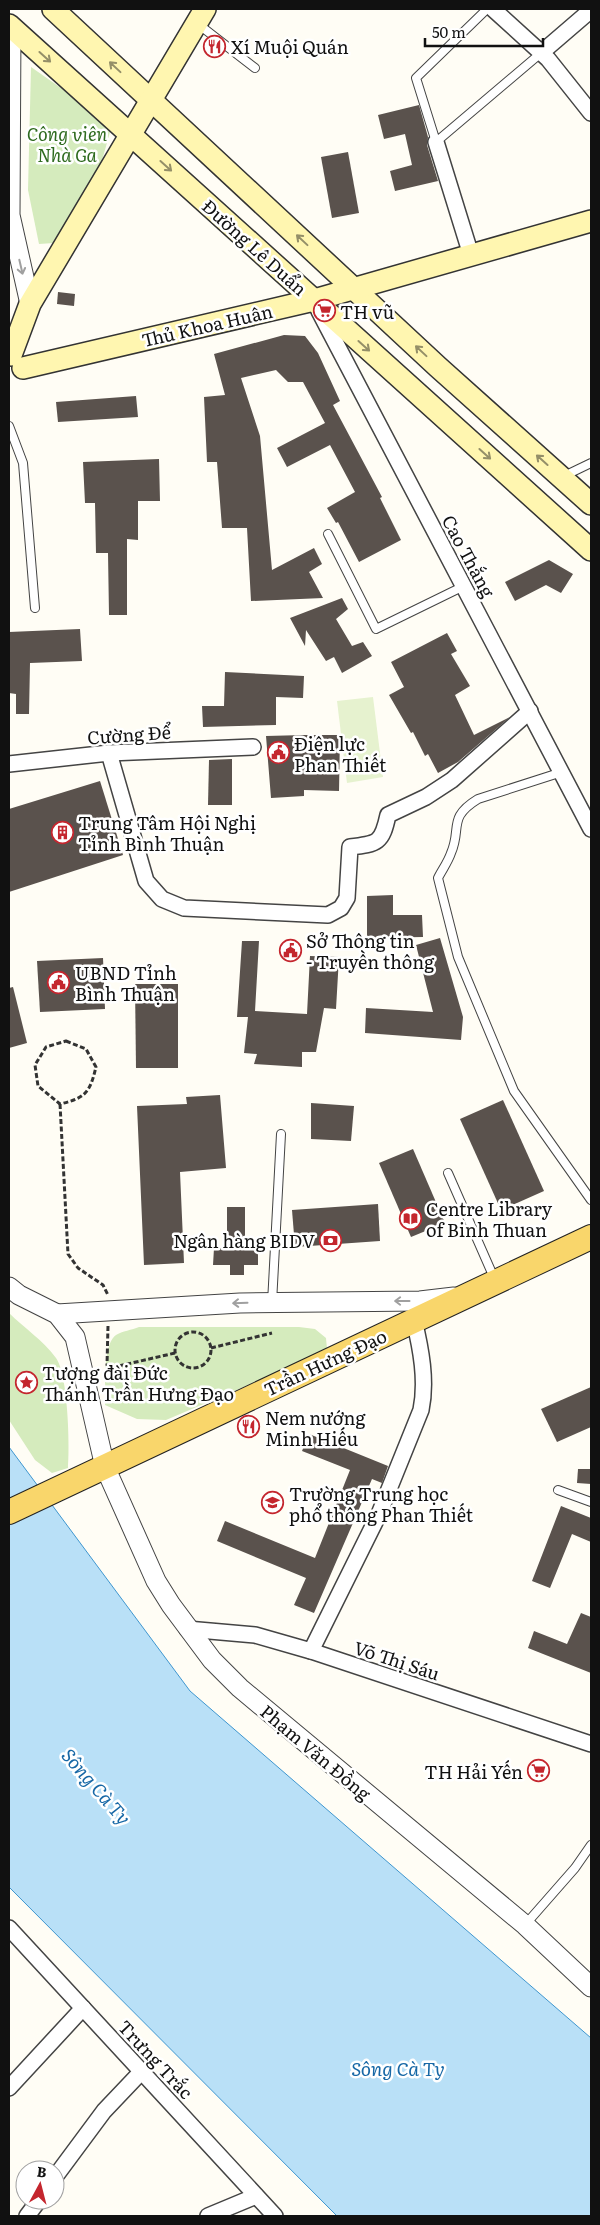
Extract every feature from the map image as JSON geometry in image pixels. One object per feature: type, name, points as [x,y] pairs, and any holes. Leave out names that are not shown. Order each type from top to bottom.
[{"type":"main road","name":"Đường Lê Duẩn","points":[[58,10],[151,100],[354,289],[591,504]]},
{"type":"main road","points":[[13,368],[30,304],[201,16]]},
{"type":"main road","name":"Đường Lê Duẩn","points":[[10,26],[591,550]]},
{"type":"main road","name":"Thủ Khoa Huân","points":[[13,368],[314,300],[591,221]]},
{"type":"main road","name":"Trần Hưng Đạo","points":[[9,1512],[591,1237]]},
{"type":"street","points":[[493,9],[542,53],[591,113]]},
{"type":"street","points":[[542,53],[591,10]]},
{"type":"street","points":[[10,26],[10,215],[30,304]]},
{"type":"street","points":[[436,142],[471,255]]},
{"type":"street","name":"Cao Thắng","points":[[314,300],[591,829]]},
{"type":"street","points":[[109,753],[146,881],[162,899],[184,908],[328,915],[341,908],[346,898],[350,847],[364,846],[377,841],[384,835],[388,815],[426,797],[452,780],[530,711]]},
{"type":"street","name":"Cường Để","points":[[9,764],[109,753],[253,747]]},
{"type":"street","points":[[9,1287],[19,1295],[56,1314],[272,1302],[420,1301],[468,1295]]},
{"type":"street","name":"Phạm Văn Đồng","points":[[56,1314],[75,1337],[105,1466],[156,1581],[188,1629],[212,1660],[240,1688],[524,1925],[591,1987]]},
{"type":"street","points":[[311,1651],[378,1514],[421,1410],[423,1397],[422,1352],[414,1320]]},
{"type":"street","name":"Võ Thị Sáu","points":[[188,1629],[255,1635],[311,1651],[591,1744]]},
{"type":"street","name":"Trưng Trắc","points":[[9,1928],[15,1945],[83,2008],[275,2216]]},
{"type":"street","points":[[9,2088],[83,2008]]},
{"type":"street","points":[[65,2164],[104,2111],[142,2071]]},
{"type":"street","points":[[208,2216],[256,2196]]},
{"type":"lane","points":[[487,9],[416,78],[436,142],[542,53]]},
{"type":"lane","points":[[201,16],[255,68]]},
{"type":"lane","points":[[9,426],[23,462],[35,608]]},
{"type":"lane","points":[[561,477],[591,462]]},
{"type":"lane","points":[[328,534],[376,630],[464,586]]},
{"type":"lane","points":[[562,772],[478,799],[468,805],[461,813],[454,830],[452,852],[438,878],[458,958],[514,1091],[591,1200]]},
{"type":"lane","points":[[272,1302],[281,1134]]},
{"type":"lane","points":[[448,1173],[496,1282]]},
{"type":"lane","points":[[558,1490],[591,1502]]},
{"type":"lane","points":[[524,1925],[575,1868],[591,1845]]},
{"type":"path","points":[[60,1104],[75,1101],[91,1088],[96,1067],[86,1049],[66,1041],[46,1047],[35,1065],[38,1086],[60,1104],[68,1254],[78,1268],[107,1290],[108,1365],[110,1368],[175,1353]]},
{"type":"path","points":[[190,1332],[204,1336],[211,1348],[207,1361],[196,1367],[182,1364],[175,1353],[178,1339],[190,1332]]},
{"type":"path","points":[[211,1348],[272,1333]]},
{"type":"green space","name":"Công viên Nhà Ga","points":[[31,67],[78,100],[110,132],[101,164],[54,243],[39,244],[28,190]]},
{"type":"green space","points":[[373,697],[383,777],[347,783],[337,701]]},
{"type":"green space","points":[[9,1313],[45,1345],[60,1366],[66,1394],[69,1444],[68,1468],[52,1473],[35,1460],[9,1420]]},
{"type":"green space","points":[[139,1327],[299,1327],[315,1329],[326,1338],[327,1349],[312,1358],[166,1420],[137,1419],[105,1405],[105,1378],[107,1357],[112,1340],[118,1334]]},
{"type":"water","name":"Sông Cà Ty","points":[[9,1447],[190,1691],[591,2038],[591,2216],[337,2216],[9,1887]]},
{"type":"building","points":[[419,105],[428,137],[427,145],[438,181],[395,191],[390,171],[412,165],[405,134],[384,139],[378,115]]},
{"type":"building","points":[[348,152],[359,213],[332,218],[321,157]]},
{"type":"building","points":[[58,292],[75,294],[74,306],[57,304]]},
{"type":"building","points":[[284,335],[305,336],[318,353],[340,401],[333,405],[382,497],[380,498],[401,540],[359,562],[338,522],[336,523],[327,508],[355,492],[330,445],[287,467],[277,448],[325,423],[303,382],[288,382],[276,370],[241,378],[260,436],[272,570],[314,548],[322,564],[309,572],[323,598],[251,601],[247,528],[222,528],[217,462],[207,462],[204,397],[225,395],[214,354]]},
{"type":"building","points":[[136,396],[138,417],[58,422],[56,402]]},
{"type":"building","points":[[159,459],[160,501],[138,501],[138,540],[127,539],[127,615],[109,615],[108,553],[96,553],[95,503],[85,503],[83,462]]},
{"type":"building","points":[[549,560],[573,574],[561,593],[546,585],[515,601],[505,582]]},
{"type":"building","points":[[342,598],[348,609],[336,619],[352,646],[363,642],[372,656],[342,673],[334,657],[326,661],[306,630],[305,646],[290,618]]},
{"type":"building","points":[[80,629],[82,661],[30,663],[29,714],[16,714],[16,694],[9,693],[9,632]]},
{"type":"building","points":[[447,633],[457,651],[451,654],[470,686],[455,695],[474,735],[510,717],[458,762],[438,773],[428,754],[425,756],[413,732],[411,733],[389,695],[404,687],[391,662]]},
{"type":"building","points":[[225,672],[304,676],[303,698],[276,697],[276,725],[203,727],[202,706],[224,706]]},
{"type":"building","points":[[340,735],[339,791],[304,790],[304,796],[271,798],[266,736]]},
{"type":"building","points":[[232,759],[232,805],[208,805],[209,760]]},
{"type":"building","name":"Trung Tâm Hội Nghị Tỉnh Bình Thuận","points":[[100,781],[123,855],[9,892],[9,809]]},
{"type":"building","points":[[393,895],[393,915],[422,915],[423,937],[367,938],[367,896]]},
{"type":"building","points":[[440,938],[463,1017],[461,1040],[365,1033],[366,1008],[433,1012],[416,945]]},
{"type":"building","points":[[242,941],[259,941],[255,1011],[307,1014],[310,956],[339,957],[336,1009],[324,1008],[316,1052],[302,1052],[302,1067],[254,1064],[257,1054],[244,1053],[248,1017],[237,1017]]},
{"type":"building","points":[[103,958],[105,1009],[40,1012],[37,961]]},
{"type":"building","points":[[135,984],[178,984],[178,1068],[136,1068]]},
{"type":"building","points":[[13,987],[27,1043],[9,1048],[9,988]]},
{"type":"building","points":[[220,1095],[226,1168],[180,1172],[184,1263],[144,1265],[137,1106],[187,1104],[186,1097]]},
{"type":"building","points":[[503,1100],[544,1191],[501,1210],[460,1119]]},
{"type":"building","points":[[311,1103],[354,1106],[351,1141],[311,1139]]},
{"type":"building","points":[[413,1149],[445,1223],[411,1237],[379,1163]]},
{"type":"building","points":[[378,1204],[380,1241],[295,1247],[292,1210]]},
{"type":"building","points":[[227,1207],[245,1207],[245,1248],[258,1248],[258,1265],[244,1265],[244,1275],[230,1275],[230,1265],[213,1265],[214,1248],[227,1248]]},
{"type":"building","points":[[591,1387],[591,1427],[557,1442],[541,1409]]},
{"type":"building","points":[[309,1434],[388,1466],[382,1483],[372,1479],[314,1613],[294,1605],[306,1578],[217,1541],[225,1521],[315,1558],[350,1470],[302,1451]]},
{"type":"building","points":[[578,1469],[591,1469],[591,1484],[577,1483]]},
{"type":"building","points":[[561,1506],[591,1518],[591,1542],[572,1534],[550,1588],[532,1581]]},
{"type":"building","points":[[581,1613],[591,1617],[591,1673],[528,1648],[534,1631],[567,1644]]},
{"type":"place","name":"Xí Muội Quán","points":[[215,46]]},
{"type":"place","name":"TH vũ","points":[[324,311]]},
{"type":"place","name":"Điện lực Phan Thiết","points":[[278,753]]},
{"type":"place","name":"Trung Tâm Hội Nghị Tỉnh Bình Thuận","points":[[62,832]]},
{"type":"place","name":"Sở Thông tin - Truyền thông","points":[[290,950]]},
{"type":"place","name":"UBND Tỉnh Bình Thuận","points":[[59,982]]},
{"type":"place","name":"Centre Library of Binh Thuan","points":[[410,1218]]},
{"type":"place","name":"Ngân hàng BIDV","points":[[331,1240]]},
{"type":"place","name":"Tượng đài Đức Thánh Trần Hưng Đạo","points":[[26,1382]]},
{"type":"place","name":"Nem nướng Minh Hiếu","points":[[249,1427]]},
{"type":"place","name":"Trường Trung học phổ thông Phan Thiết","points":[[273,1503]]},
{"type":"place","name":"TH Hải Yến","points":[[539,1771]]}]
